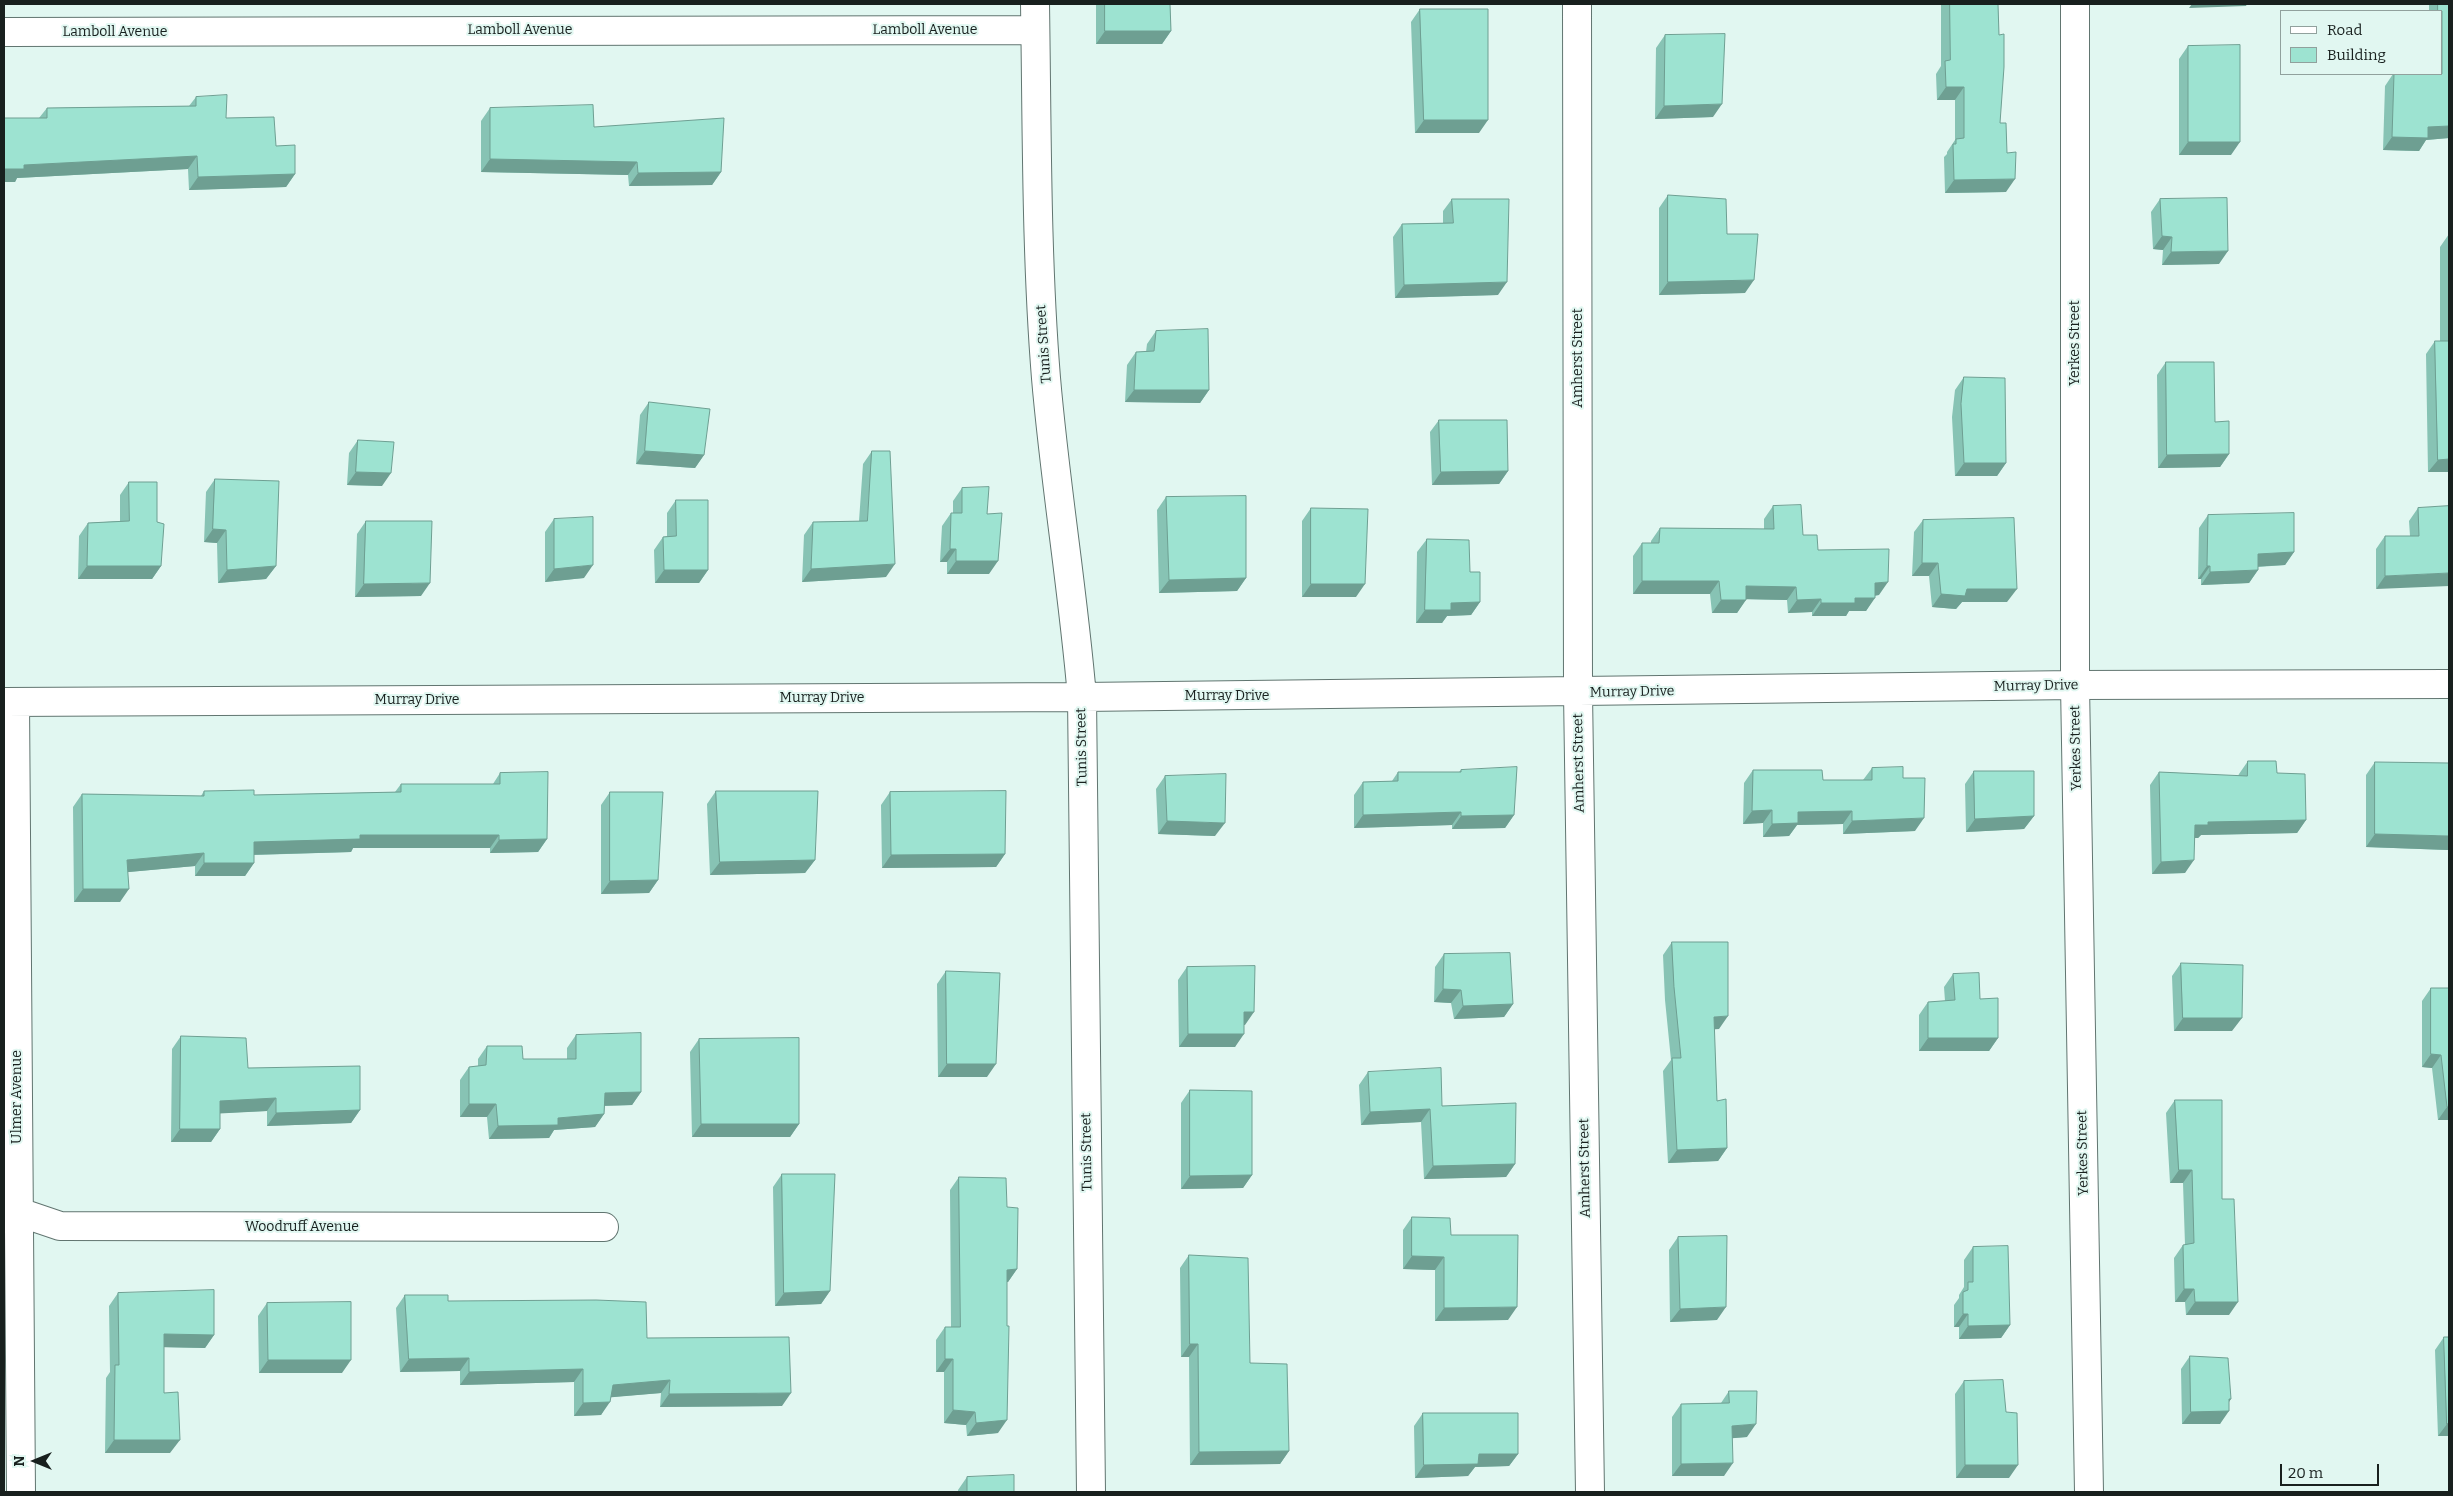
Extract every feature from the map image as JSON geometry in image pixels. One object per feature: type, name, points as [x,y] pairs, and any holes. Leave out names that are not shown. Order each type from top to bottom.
[{"type":"street","name":"Tunis Street","points":[[1035,4],[1041,294],[1046,379],[1082,697],[1091,1492]]},
{"type":"street","name":"Amherst Street","points":[[1577,4],[1578,692],[1590,1492]]},
{"type":"street","name":"Yerkes Street","points":[[2075,4],[2075,685],[2089,1492]]},
{"type":"street","name":"Lamboll Avenue","points":[[4,32],[1035,30]]},
{"type":"street","name":"Murray Drive","points":[[9,702],[1082,697],[2075,685],[2449,684]]},
{"type":"street","name":"Ulmer Avenue","points":[[9,702],[11,1210],[21,1492]]},
{"type":"street","name":"Woodruff Avenue","points":[[11,1210],[60,1226],[604,1227]]},
{"type":"building","points":[[1105,4],[1170,4],[1171,31],[1105,31]]},
{"type":"building","points":[[1950,4],[1998,4],[1999,35],[2004,34],[2000,123],[2006,123],[2007,153],[2016,152],[2015,179],[1954,180],[1953,144],[1956,144],[1956,139],[1964,138],[1964,87],[1946,87],[1945,61],[1950,60]]},
{"type":"building","points":[[2438,4],[2449,4],[2449,126],[2428,127],[2428,138],[2392,137],[2394,75],[2443,75],[2443,10],[2438,10]]},
{"type":"building","points":[[1420,9],[1488,9],[1488,120],[1424,120]]},
{"type":"building","points":[[1725,34],[1722,104],[1664,106],[1665,35]]},
{"type":"building","points":[[2240,45],[2240,142],[2188,142],[2188,46]]},
{"type":"building","points":[[227,95],[226,118],[274,117],[276,146],[295,145],[295,174],[198,177],[197,156],[24,165],[24,169],[4,169],[4,118],[47,118],[47,108],[196,106],[196,97]]},
{"type":"building","points":[[593,105],[594,127],[724,118],[721,172],[638,173],[637,162],[490,159],[490,108]]},
{"type":"building","points":[[1668,195],[1726,199],[1727,234],[1758,234],[1754,280],[1668,282]]},
{"type":"building","points":[[2227,198],[2228,251],[2171,252],[2172,237],[2162,236],[2160,199]]},
{"type":"building","points":[[1452,199],[1509,199],[1507,282],[1404,285],[1402,224],[1453,223]]},
{"type":"building","points":[[1208,329],[1209,390],[1134,390],[1136,352],[1154,351],[1156,331]]},
{"type":"building","points":[[2435,341],[2449,341],[2449,459],[2438,460]]},
{"type":"building","points":[[2166,362],[2214,362],[2215,422],[2229,421],[2229,454],[2167,455]]},
{"type":"building","points":[[1964,377],[2005,378],[2006,463],[1964,463],[1961,404]]},
{"type":"building","points":[[649,402],[710,409],[704,455],[645,451]]},
{"type":"building","points":[[1439,420],[1507,420],[1508,471],[1441,472]]},
{"type":"building","points":[[358,440],[394,442],[391,473],[356,472]]},
{"type":"building","points":[[872,451],[890,451],[895,564],[811,569],[813,522],[867,521]]},
{"type":"building","points":[[215,479],[279,481],[276,566],[227,570],[226,530],[213,529]]},
{"type":"building","points":[[129,482],[157,482],[157,522],[164,524],[161,566],[87,566],[88,523],[129,521]]},
{"type":"building","points":[[989,487],[987,514],[1002,513],[998,561],[956,561],[956,549],[950,549],[951,513],[962,513],[962,488]]},
{"type":"building","points":[[1246,496],[1246,578],[1169,580],[1166,497]]},
{"type":"building","points":[[676,500],[708,500],[708,570],[664,570],[663,537],[676,536]]},
{"type":"building","points":[[1801,505],[1803,535],[1817,535],[1818,550],[1889,549],[1888,582],[1875,583],[1875,598],[1855,598],[1855,603],[1821,603],[1821,599],[1797,600],[1796,587],[1746,586],[1746,600],[1721,600],[1719,581],[1642,581],[1642,543],[1659,543],[1660,528],[1774,529],[1773,506]]},
{"type":"building","points":[[2449,506],[2449,573],[2385,576],[2385,536],[2419,536],[2418,508]]},
{"type":"building","points":[[1311,508],[1368,509],[1365,584],[1311,584]]},
{"type":"building","points":[[2294,513],[2294,552],[2258,554],[2258,570],[2210,572],[2210,566],[2207,566],[2208,515]]},
{"type":"building","points":[[593,517],[593,565],[554,569],[554,519]]},
{"type":"building","points":[[2014,518],[2017,589],[1967,589],[1965,596],[1941,594],[1938,563],[1922,563],[1923,520]]},
{"type":"building","points":[[366,521],[432,521],[430,583],[364,584]]},
{"type":"building","points":[[1427,539],[1469,540],[1470,572],[1480,572],[1480,602],[1451,603],[1451,610],[1425,610]]},
{"type":"building","points":[[2248,761],[2276,761],[2277,773],[2305,774],[2306,820],[2208,822],[2208,825],[2195,825],[2194,860],[2161,862],[2159,772],[2247,776]]},
{"type":"building","points":[[2375,762],[2449,763],[2449,836],[2375,834]]},
{"type":"building","points":[[1517,767],[1514,815],[1461,816],[1461,812],[1363,815],[1363,782],[1398,781],[1398,772],[1461,772],[1461,770]]},
{"type":"building","points":[[1903,767],[1903,778],[1925,778],[1924,818],[1852,821],[1852,811],[1798,812],[1798,823],[1772,824],[1772,810],[1752,811],[1753,770],[1822,770],[1823,780],[1872,780],[1872,768]]},
{"type":"building","points":[[1974,771],[2034,771],[2034,816],[1975,819]]},
{"type":"building","points":[[548,772],[547,839],[499,840],[499,835],[360,835],[360,839],[254,842],[254,863],[204,863],[204,853],[127,860],[129,889],[83,889],[82,794],[204,796],[204,791],[254,790],[254,795],[401,792],[401,784],[500,784],[500,773]]},
{"type":"building","points":[[1226,774],[1225,823],[1167,821],[1165,776]]},
{"type":"building","points":[[716,791],[818,791],[815,860],[720,862]]},
{"type":"building","points":[[1006,791],[1005,854],[891,855],[890,792]]},
{"type":"building","points":[[610,792],[663,792],[658,880],[610,881]]},
{"type":"building","points":[[1672,942],[1728,942],[1728,1016],[1714,1017],[1717,1101],[1726,1099],[1727,1148],[1677,1150],[1672,1058],[1681,1058]]},
{"type":"building","points":[[1510,953],[1513,1004],[1463,1006],[1461,990],[1443,989],[1444,954]]},
{"type":"building","points":[[2181,963],[2243,965],[2242,1018],[2183,1018]]},
{"type":"building","points":[[1255,966],[1254,1012],[1244,1012],[1244,1034],[1188,1034],[1187,967]]},
{"type":"building","points":[[946,971],[1000,973],[996,1064],[947,1064]]},
{"type":"building","points":[[1979,973],[1980,999],[1998,998],[1998,1038],[1928,1038],[1928,1002],[1955,1000],[1953,974]]},
{"type":"building","points":[[2431,988],[2449,988],[2449,1107],[2447,1107],[2441,1055],[2431,1054]]},
{"type":"building","points":[[641,1033],[641,1092],[605,1093],[604,1114],[558,1118],[558,1125],[498,1126],[496,1104],[469,1104],[469,1067],[486,1065],[487,1046],[522,1046],[523,1059],[576,1059],[576,1035]]},
{"type":"building","points":[[181,1036],[246,1038],[248,1068],[360,1066],[360,1110],[276,1113],[276,1098],[220,1101],[220,1129],[180,1129]]},
{"type":"building","points":[[799,1038],[799,1124],[701,1124],[699,1039]]},
{"type":"building","points":[[1441,1068],[1442,1106],[1516,1103],[1515,1164],[1433,1166],[1430,1109],[1370,1112],[1368,1072]]},
{"type":"building","points":[[1190,1090],[1252,1091],[1252,1175],[1190,1176]]},
{"type":"building","points":[[2175,1100],[2222,1100],[2222,1199],[2234,1199],[2238,1302],[2195,1302],[2194,1289],[2184,1289],[2183,1245],[2194,1243],[2192,1170],[2179,1170]]},
{"type":"building","points":[[782,1174],[835,1174],[830,1291],[784,1293]]},
{"type":"building","points":[[959,1177],[1006,1178],[1007,1207],[1018,1208],[1017,1269],[1007,1270],[1007,1326],[1009,1326],[1007,1420],[976,1423],[975,1412],[953,1410],[953,1359],[945,1359],[945,1327],[960,1327]]},
{"type":"building","points":[[1412,1217],[1450,1218],[1451,1235],[1518,1235],[1517,1307],[1444,1308],[1444,1257],[1412,1256]]},
{"type":"building","points":[[1727,1236],[1726,1307],[1680,1309],[1678,1237]]},
{"type":"building","points":[[2008,1246],[2010,1325],[1968,1326],[1968,1314],[1963,1314],[1963,1292],[1968,1290],[1968,1282],[1973,1282],[1973,1247]]},
{"type":"building","points":[[1189,1255],[1248,1258],[1250,1363],[1287,1364],[1289,1451],[1199,1452],[1198,1344],[1190,1344]]},
{"type":"building","points":[[214,1290],[214,1335],[164,1334],[164,1393],[178,1392],[180,1440],[114,1440],[115,1365],[119,1365],[118,1293]]},
{"type":"building","points":[[405,1295],[448,1295],[448,1301],[596,1300],[646,1302],[647,1338],[789,1337],[791,1393],[669,1394],[670,1380],[613,1385],[610,1402],[583,1403],[583,1369],[469,1372],[469,1358],[409,1359]]},
{"type":"building","points":[[351,1302],[351,1360],[268,1360],[267,1303]]},
{"type":"building","points":[[2444,1337],[2449,1337],[2449,1423],[2447,1424]]},
{"type":"building","points":[[2190,1356],[2228,1358],[2231,1399],[2229,1399],[2229,1411],[2191,1412]]},
{"type":"building","points":[[2003,1380],[2006,1412],[2017,1413],[2018,1465],[1965,1465],[1964,1381]]},
{"type":"building","points":[[1729,1391],[1757,1391],[1756,1424],[1732,1426],[1733,1463],[1681,1464],[1681,1404],[1729,1403]]},
{"type":"building","points":[[1423,1413],[1518,1413],[1518,1454],[1479,1454],[1478,1464],[1424,1465]]},
{"type":"building","points":[[1014,1475],[1014,1492],[967,1492],[967,1477]]}]
